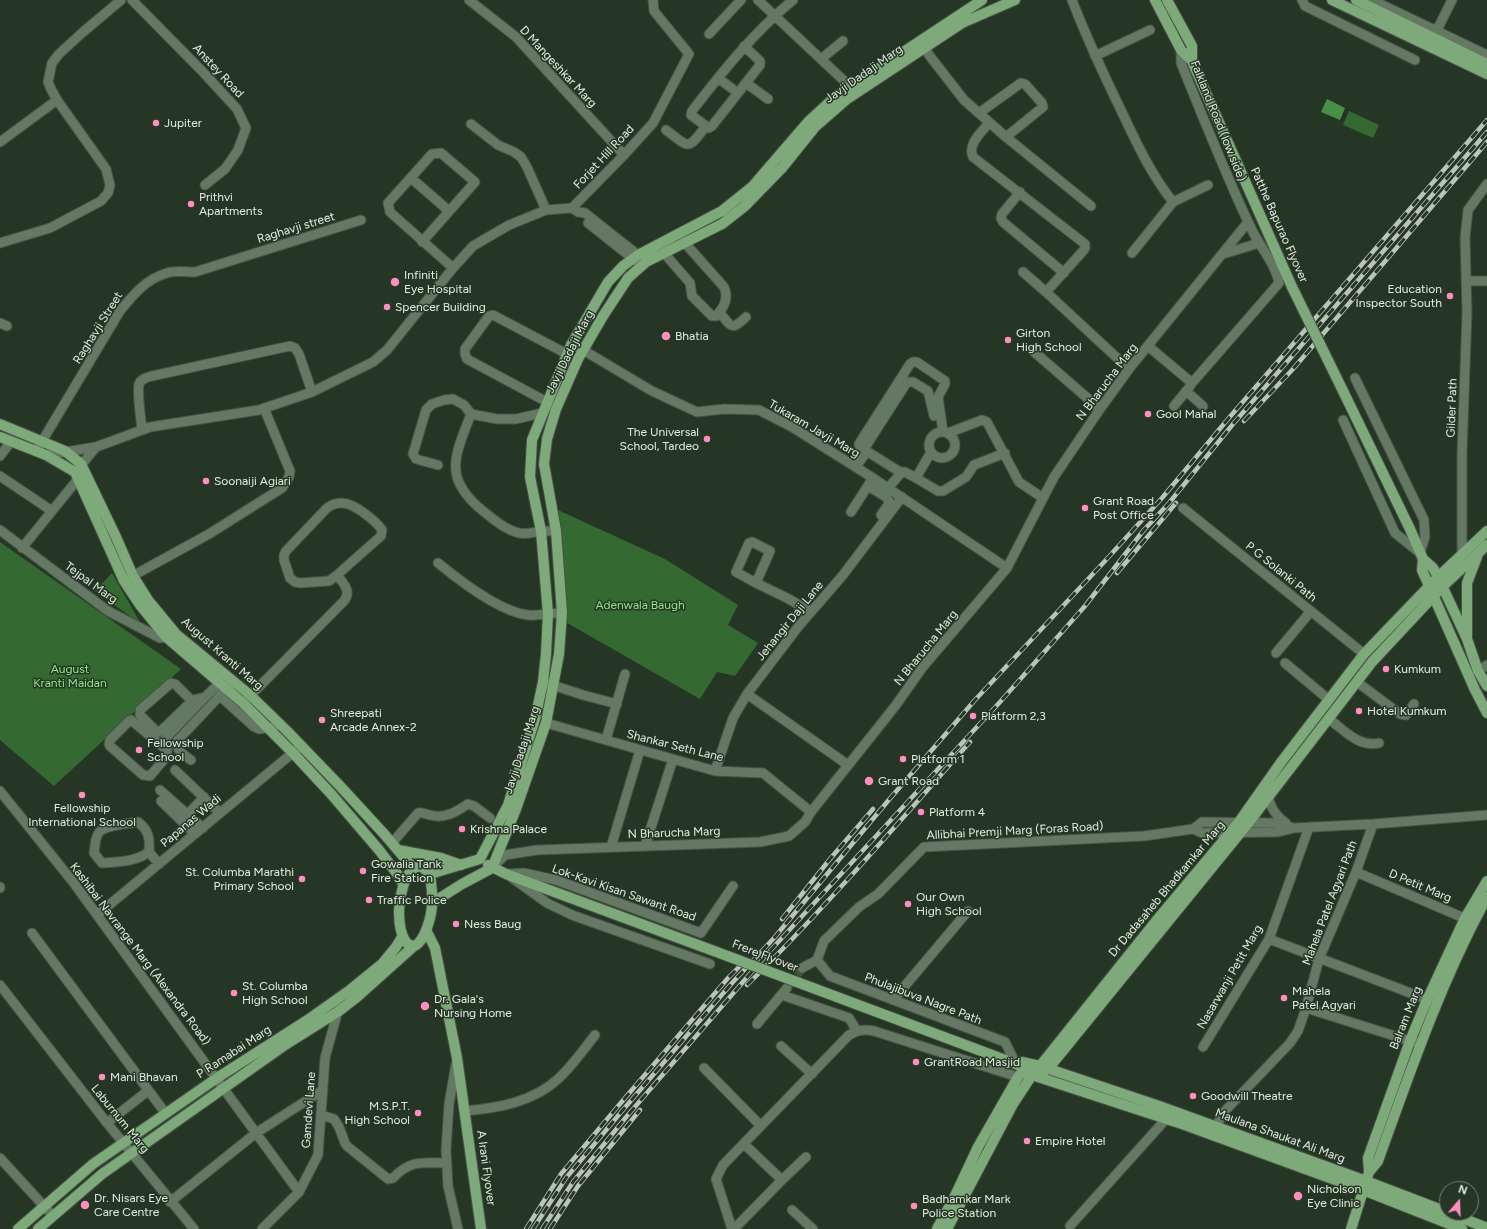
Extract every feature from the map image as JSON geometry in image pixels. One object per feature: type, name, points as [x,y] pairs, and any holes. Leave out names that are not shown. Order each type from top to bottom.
[{"type":"main road","name":"Javji Dadaji Marg","points":[[492,868],[516,808],[546,724],[554,685],[559,654],[559,637],[562,613],[556,531],[544,464],[547,439],[556,409],[583,350],[628,278],[644,264],[684,242],[722,224],[741,202],[779,165],[812,124],[854,90],[923,44],[982,0]]},
{"type":"main road","name":"Javji Dadaji Marg","points":[[923,44],[962,23],[1015,0]]},
{"type":"main road","points":[[1155,0],[1181,50],[1193,64]]},
{"type":"main road","points":[[1168,0],[1192,46],[1193,64]]},
{"type":"main road","points":[[1332,0],[1487,74]]},
{"type":"main road","points":[[1356,0],[1487,64]]},
{"type":"main road","name":"Patthe Bapurao Flyover","points":[[1193,64],[1292,287],[1407,522],[1422,556]]},
{"type":"main road","name":"Javji Dadaji Marg","points":[[480,859],[508,805],[535,719],[543,682],[548,614],[541,531],[530,477],[532,440],[542,413],[569,349],[608,282],[623,266],[635,257],[741,202]]},
{"type":"main road","name":"August Kranti Marg","points":[[0,424],[80,471],[124,581],[140,605],[226,685],[268,728],[340,786],[413,868]]},
{"type":"main road","name":"August Kranti Marg","points":[[0,437],[41,449],[65,451],[80,471],[133,576],[172,636]]},
{"type":"main road","name":"Dr Dadasaheb Bhadkamkar Marg","points":[[1020,1069],[1044,1067],[1241,833],[1244,822],[1282,761],[1364,654],[1438,576],[1487,531]]},
{"type":"main road","name":"Dr Dadasaheb Bhadkamkar Marg","points":[[1044,1067],[1151,927],[1230,833],[1244,822],[1268,797],[1372,662],[1442,587],[1487,545]]},
{"type":"main road","points":[[1467,639],[1467,583],[1479,553]]},
{"type":"main road","points":[[1422,556],[1438,576],[1467,639],[1483,668],[1487,686]]},
{"type":"main road","points":[[1422,556],[1422,570],[1433,597],[1487,713]]},
{"type":"main road","points":[[547,638],[559,637]]},
{"type":"main road","name":"August Kranti Marg","points":[[226,685],[250,695],[280,725],[297,750],[332,795],[379,850],[403,884]]},
{"type":"main road","points":[[395,846],[461,865]]},
{"type":"main road","points":[[414,946],[409,945],[402,937],[400,917],[400,897],[403,884],[413,868],[420,866],[430,874],[480,859],[492,868],[506,874]]},
{"type":"main road","points":[[432,903],[462,884],[492,868]]},
{"type":"main road","name":"P Ramabai Marg","points":[[18,1229],[93,1164],[218,1078],[339,1010],[357,997],[414,946],[419,944],[426,930],[431,914],[432,903],[430,874]]},
{"type":"main road","name":"Frere Flyover","points":[[506,874],[837,997],[1020,1069]]},
{"type":"main road","name":"Balram Marg","points":[[1351,1229],[1366,1181],[1368,1158],[1395,1097],[1432,1001],[1487,881]]},
{"type":"main road","name":"Balram Marg","points":[[1469,920],[1487,898]]},
{"type":"main road","name":"A Irani Flyover","points":[[426,930],[435,948],[458,1058],[481,1229]]},
{"type":"main road","name":"P Ramabai Marg","points":[[38,1229],[102,1174],[224,1088],[309,1019],[339,998],[382,964],[402,937]]},
{"type":"main road","name":"Maulana Shaukat Ali Marg","points":[[1439,1209],[1366,1181],[1159,1106],[1044,1067],[1022,1062],[1020,1069],[1166,1119],[1366,1181],[1462,1229]]},
{"type":"main road","points":[[937,1229],[954,1198],[978,1147],[1020,1069]]},
{"type":"main road","points":[[947,1229],[1013,1104],[1020,1069]]},
{"type":"main road","points":[[93,1164],[102,1174]]},
{"type":"main road","points":[[57,1195],[66,1204]]},
{"type":"main road","name":"Maulana Shaukat Ali Marg","points":[[1469,1221],[1487,1228]]},
{"type":"street","points":[[0,243],[50,228],[101,201],[108,193],[110,185],[106,169],[57,100],[48,82],[52,63],[59,54],[82,32],[121,0]]},
{"type":"street","name":"Anstey Road","points":[[132,0],[237,109],[246,128],[238,150],[225,169],[205,185]]},
{"type":"street","name":"D Mangeshkar Marg","points":[[469,0],[516,37],[624,156]]},
{"type":"street","name":"Forjet Hill Road","points":[[575,210],[653,123],[689,54],[654,11],[653,0]]},
{"type":"street","points":[[708,34],[741,0]]},
{"type":"street","points":[[758,0],[854,90]]},
{"type":"street","points":[[744,46],[761,63],[738,94],[709,128],[691,115],[691,113],[744,46],[774,16],[793,0]]},
{"type":"street","points":[[1072,0],[1095,56],[1145,159],[1158,183],[1173,202]]},
{"type":"street","points":[[1302,0],[1305,6],[1415,60]]},
{"type":"street","points":[[1372,0],[1487,55]]},
{"type":"street","points":[[1437,30],[1452,0]]},
{"type":"street","points":[[1095,56],[1150,30]]},
{"type":"street","points":[[821,59],[843,41]]},
{"type":"street","points":[[923,44],[929,55],[964,100],[989,123],[1091,206]]},
{"type":"street","name":"Falkland Road (low side)","points":[[1181,50],[1180,63],[1248,222],[1259,244],[1274,268],[1279,283],[1192,383]]},
{"type":"street","points":[[718,78],[738,94]]},
{"type":"street","points":[[746,83],[768,99]]},
{"type":"street","points":[[979,113],[1021,84],[1025,84],[1042,103],[1043,107],[1006,137]]},
{"type":"street","points":[[0,142],[57,100]]},
{"type":"street","points":[[989,123],[972,145],[970,152],[972,157],[1020,192],[1085,244],[1083,251],[1046,292]]},
{"type":"street","points":[[471,124],[498,145],[514,152],[521,158],[527,167],[546,210]]},
{"type":"street","points":[[666,130],[685,144],[689,145],[693,143],[706,126]]},
{"type":"street","points":[[422,242],[475,182],[442,153],[437,152],[432,154],[388,203],[390,212],[422,242],[453,268]]},
{"type":"street","points":[[411,178],[449,211]]},
{"type":"street","name":"Gilder Path","points":[[1462,555],[1462,454],[1467,312],[1465,262],[1468,210],[1487,184]]},
{"type":"street","points":[[1132,253],[1173,202],[1208,185]]},
{"type":"street","points":[[1020,192],[1002,214],[1001,218],[1003,222],[1064,273]]},
{"type":"street","points":[[65,451],[96,447],[142,430],[163,425],[259,410],[312,392],[373,362],[387,350],[453,268],[473,246],[509,225],[546,210],[575,210],[585,213],[592,222],[644,264]]},
{"type":"street","name":"Raghavji street","points":[[238,258],[361,220]]},
{"type":"street","name":"N Bharucha Marg","points":[[492,868],[506,855],[531,851],[760,842],[789,836],[805,822],[811,812],[898,702],[922,668],[1007,568],[1054,477],[1100,409],[1148,346],[1248,222]]},
{"type":"street","points":[[664,253],[690,283],[693,298],[712,316],[716,316],[720,312],[727,297],[724,288],[684,242]]},
{"type":"street","points":[[1223,254],[1259,244]]},
{"type":"street","name":"Raghavji Street","points":[[41,449],[120,311],[141,287],[167,273],[195,272],[238,258]]},
{"type":"street","points":[[1023,272],[1130,369]]},
{"type":"street","points":[[1466,281],[1487,281]]},
{"type":"street","points":[[720,312],[731,325],[734,326],[746,317]]},
{"type":"street","name":"Tukaram Javji Marg","points":[[547,402],[467,359],[465,349],[489,316],[493,315],[569,349],[583,350],[652,391],[697,412],[724,409],[759,410],[792,427],[856,467],[1007,568]]},
{"type":"street","points":[[142,430],[139,391],[140,383],[143,379],[152,376],[290,346],[295,348],[299,354],[312,392]]},
{"type":"street","points":[[1148,346],[1192,383],[1174,406]]},
{"type":"street","points":[[1032,350],[1100,409]]},
{"type":"street","points":[[1005,453],[974,465],[966,477],[943,491],[938,490],[905,472],[900,472],[859,445],[910,364],[917,362],[946,381],[946,384],[938,397],[946,432],[955,439],[956,444],[955,450],[952,454],[943,458],[938,458],[931,452],[929,446],[935,433],[946,432],[982,420],[985,421],[989,423],[1005,453],[1019,482],[1043,498]]},
{"type":"street","points":[[1355,378],[1424,520],[1425,537],[1422,556]]},
{"type":"street","points":[[856,467],[907,382],[913,382],[928,391],[934,416]]},
{"type":"street","points":[[1186,391],[1203,406]]},
{"type":"street","points":[[438,465],[416,459],[413,454],[426,410],[432,404],[453,399],[464,405],[471,414],[497,419],[516,419],[542,413]]},
{"type":"street","points":[[124,581],[209,534],[282,488],[289,477],[290,471],[264,408]]},
{"type":"street","points":[[471,414],[458,450],[456,465],[461,490],[471,502],[506,528],[520,533],[556,531]]},
{"type":"street","points":[[1343,420],[1395,533],[1422,556]]},
{"type":"street","points":[[0,456],[11,441]]},
{"type":"street","points":[[22,548],[52,511],[96,447]]},
{"type":"street","points":[[916,478],[931,452]]},
{"type":"street","points":[[888,488],[900,472]]},
{"type":"street","points":[[0,476],[52,511]]},
{"type":"street","points":[[851,512],[873,478]]},
{"type":"street","points":[[868,486],[886,497],[889,501]]},
{"type":"street","points":[[889,501],[902,497]]},
{"type":"street","name":"Jehangir Daji Lane","points":[[715,771],[732,718],[747,694],[811,612],[843,575],[902,497]]},
{"type":"street","points":[[880,526],[877,522],[889,501]]},
{"type":"street","points":[[342,503],[351,505],[378,523],[382,530],[381,536],[337,575],[329,581],[300,584],[290,578],[284,560],[284,555],[286,551],[327,508],[332,505],[342,503]]},
{"type":"street","name":"P G Solanki Path","points":[[1183,508],[1364,654]]},
{"type":"street","name":"Tejpal Marg","points":[[0,530],[108,611],[160,638],[172,636]]},
{"type":"street","points":[[756,583],[770,550],[751,542],[749,543],[736,572],[756,583],[787,598],[811,612]]},
{"type":"street","points":[[438,563],[458,579],[502,606],[518,613],[529,615],[562,613]]},
{"type":"street","points":[[243,703],[348,596],[348,591],[337,575]]},
{"type":"street","points":[[1276,653],[1312,612]]},
{"type":"street","points":[[1285,664],[1328,699]]},
{"type":"street","points":[[606,740],[626,674]]},
{"type":"street","points":[[543,682],[617,704]]},
{"type":"street","points":[[1357,682],[1400,714],[1406,715],[1414,704]]},
{"type":"street","points":[[192,701],[175,684],[171,683],[139,712],[150,726],[158,732],[196,698],[205,697]]},
{"type":"street","points":[[160,744],[205,697],[226,685]]},
{"type":"street","points":[[226,685],[253,726],[259,729],[280,725]]},
{"type":"street","points":[[191,760],[178,750],[176,746],[177,741],[226,685]]},
{"type":"street","points":[[747,694],[848,766]]},
{"type":"street","points":[[1329,719],[1359,742],[1373,744],[1379,743]]},
{"type":"street","points":[[132,720],[160,744],[167,750],[167,756],[152,774],[147,776],[143,775],[110,746],[109,742],[129,721],[132,720]]},
{"type":"street","name":"Shankar Seth Lane","points":[[546,724],[715,771],[763,773],[811,812]]},
{"type":"street","name":"Papanas Wadi","points":[[97,915],[297,750]]},
{"type":"street","points":[[611,847],[640,750]]},
{"type":"street","points":[[645,846],[673,759]]},
{"type":"street","points":[[175,770],[220,813]]},
{"type":"street","points":[[160,790],[203,828]]},
{"type":"street","name":"Kashibai Navrange Marg (Alexandra Road)","points":[[0,791],[73,882],[218,1078],[299,1192]]},
{"type":"street","points":[[188,814],[204,797]]},
{"type":"street","points":[[1268,797],[1271,808],[1277,817],[1294,828]]},
{"type":"street","points":[[161,801],[195,834]]},
{"type":"street","points":[[395,846],[418,813],[447,816],[468,804],[474,806],[490,818]]},
{"type":"street","name":"Allibhai Premji Marg (Foras Road)","points":[[1193,829],[1202,833],[1278,832],[1294,828],[1373,824],[1487,815]]},
{"type":"street","points":[[149,852],[129,861],[102,863],[94,853],[98,834],[102,830],[108,827],[138,822],[143,826],[149,835],[149,852],[159,864]]},
{"type":"street","name":"Allibhai Premji Marg (Foras Road)","points":[[817,960],[824,941],[859,907],[878,894],[924,847],[1144,836],[1193,829],[1202,822],[1277,823],[1294,828]]},
{"type":"street","name":"Mahela Patel Agyari Path","points":[[1216,1127],[1223,1112],[1294,1037],[1306,1008],[1319,959],[1356,872],[1373,824]]},
{"type":"street","name":"Nasarwanji Petit Marg","points":[[1203,1048],[1269,939],[1309,827]]},
{"type":"street","name":"D Petit Marg","points":[[1356,872],[1469,920]]},
{"type":"street","name":"Lok-Kavi Kisan Sawant Road","points":[[506,874],[524,873],[556,880],[701,933],[733,886]]},
{"type":"street","points":[[506,874],[547,903],[572,916],[710,964]]},
{"type":"street","points":[[893,1000],[968,911]]},
{"type":"street","points":[[32,933],[166,1114]]},
{"type":"street","points":[[1269,939],[1432,1001]]},
{"type":"street","points":[[802,968],[817,960]]},
{"type":"street","name":"Phulajibuva Nagre Path","points":[[817,960],[830,976],[1004,1042],[1020,1069]]},
{"type":"street","name":"Laburnum Marg","points":[[0,985],[107,1123],[170,1202],[194,1229]]},
{"type":"street","points":[[757,1024],[784,992],[849,1018],[857,1031]]},
{"type":"street","name":"Gamdevi Lane","points":[[262,1229],[299,1192],[318,1155],[325,1058],[339,1010],[339,998]]},
{"type":"street","points":[[1306,1008],[1415,1042]]},
{"type":"street","points":[[806,1157],[733,1229],[716,1179],[723,1165],[812,1074],[848,1034],[865,1029],[1020,1069]]},
{"type":"street","points":[[464,1111],[494,1108],[533,1096],[559,1078],[596,1035]]},
{"type":"street","points":[[781,1046],[812,1074]]},
{"type":"street","points":[[458,1058],[449,1104],[446,1150],[448,1186],[458,1229]]},
{"type":"street","points":[[704,1068],[761,1126]]},
{"type":"street","points":[[170,1202],[256,1132],[323,1090]]},
{"type":"street","points":[[107,1123],[145,1093]]},
{"type":"street","points":[[321,1115],[334,1119],[347,1146],[388,1179],[393,1178],[401,1170],[410,1165],[447,1163]]},
{"type":"street","points":[[1070,1226],[1166,1119]]},
{"type":"street","points":[[744,1144],[782,1180]]},
{"type":"street","points":[[0,1158],[53,1216]]},
{"type":"street","points":[[792,1210],[813,1229]]},
{"type":"green space","points":[[1349,111],[1379,125],[1373,138],[1343,125]]},
{"type":"green space","name":"Adenwala Baugh","points":[[549,506],[665,559],[738,605],[728,625],[758,643],[735,676],[717,672],[700,699],[562,620]]},
{"type":"green space","name":"August Kranti Maidan","points":[[0,542],[181,669],[54,786],[0,740]]},
{"type":"green space","points":[[112,573],[141,624],[95,591]]},
{"type":"shaded area","points":[[1327,99],[1345,108],[1340,120],[1321,112]]},
{"type":"tunnel","points":[[789,986],[802,968]]},
{"type":"railway","points":[[533,1229],[566,1178],[732,983],[774,938],[887,802],[975,700],[1162,498],[1228,419],[1487,120]]},
{"type":"railway","points":[[542,1229],[573,1182],[627,1116],[768,953],[1000,702],[1085,606],[1143,531],[1169,503],[1233,424],[1487,132]]},
{"type":"railway","points":[[1244,421],[1293,369],[1487,142]]},
{"type":"railway","points":[[1117,573],[1176,503]]},
{"type":"railway","points":[[747,985],[833,896],[970,742]]},
{"type":"railway","points":[[782,919],[830,859],[873,809]]},
{"type":"railway","points":[[526,1229],[561,1174],[728,978],[746,960]]},
{"type":"railway","points":[[550,1229],[578,1186],[640,1110]]},
{"type":"place","name":"Jupiter","points":[[156,123]]},
{"type":"place","name":"Prithvi Apartments","points":[[191,204]]},
{"type":"place","name":"Infiniti Eye Hospital","points":[[395,282]]},
{"type":"place","name":"Education Inspector South","points":[[1450,296]]},
{"type":"place","name":"Spencer Building","points":[[387,307]]},
{"type":"place","name":"Bhatia","points":[[666,336]]},
{"type":"place","name":"Girton High School","points":[[1008,340]]},
{"type":"place","name":"Gool Mahal","points":[[1148,414]]},
{"type":"place","name":"The Universal School, Tardeo","points":[[707,439]]},
{"type":"place","name":"Soonaiji Agiari","points":[[206,481]]},
{"type":"place","name":"Grant Road Post Office","points":[[1085,508]]},
{"type":"place","name":"Kumkum","points":[[1386,669]]},
{"type":"place","name":"Hotel Kumkum","points":[[1359,711]]},
{"type":"place","name":"Platform 2,3","points":[[973,716]]},
{"type":"place","name":"Shreepati Arcade Annex-2","points":[[322,720]]},
{"type":"place","name":"Fellowship School","points":[[139,750]]},
{"type":"place","name":"Platform 1","points":[[903,759]]},
{"type":"place","name":"Grant Road","points":[[869,781]]},
{"type":"place","name":"Fellowship International School","points":[[82,795]]},
{"type":"place","name":"Platform 4","points":[[921,812]]},
{"type":"place","name":"Krishna Palace","points":[[462,829]]},
{"type":"place","name":"Gowalia Tank Fire Station","points":[[363,871]]},
{"type":"place","name":"St. Columba Marathi Primary School","points":[[302,879]]},
{"type":"place","name":"Traffic Police","points":[[369,900]]},
{"type":"place","name":"Our Own High School","points":[[908,904]]},
{"type":"place","name":"Ness Baug","points":[[456,924]]},
{"type":"place","name":"St. Columba High School","points":[[234,993]]},
{"type":"place","name":"Mahela Patel Agyari","points":[[1284,998]]},
{"type":"place","name":"Dr. Gala's Nursing Home","points":[[425,1006]]},
{"type":"place","name":"GrantRoad Masjid","points":[[916,1062]]},
{"type":"place","name":"Mani Bhavan","points":[[102,1077]]},
{"type":"place","name":"Goodwill Theatre","points":[[1193,1096]]},
{"type":"place","name":"M.S.P.T. High School","points":[[418,1113]]},
{"type":"place","name":"Empire Hotel","points":[[1027,1141]]},
{"type":"place","name":"Nicholson Eye Clinic","points":[[1298,1196]]},
{"type":"place","name":"Dr. Nisars Eye Care Centre","points":[[85,1205]]},
{"type":"place","name":"Badhamkar Mark Police Station","points":[[914,1206]]}]
